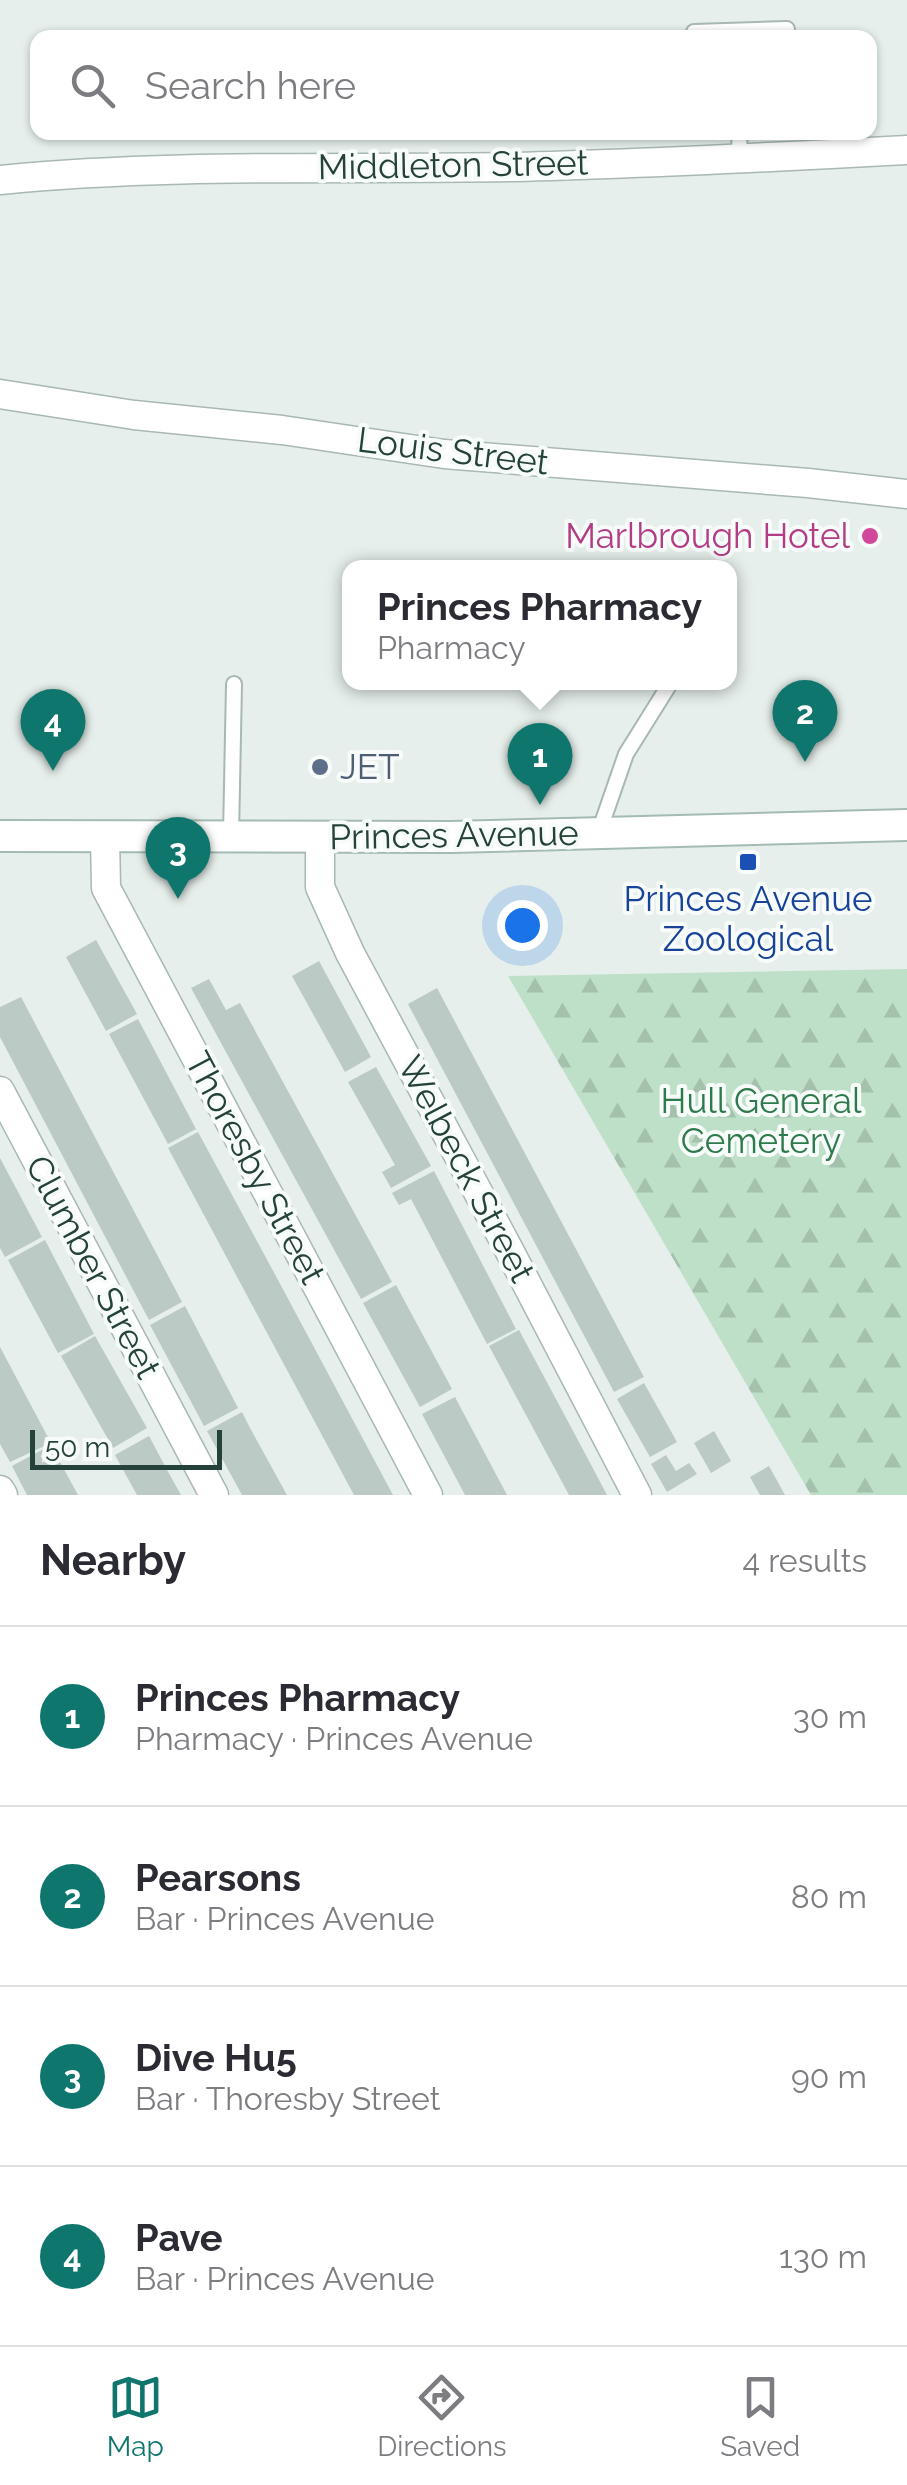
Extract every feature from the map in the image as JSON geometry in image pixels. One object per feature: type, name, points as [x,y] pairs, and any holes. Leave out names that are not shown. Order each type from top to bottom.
[{"type":"street","name":"Middleton Street","points":[[0,180],[276,167],[514,167],[739,145],[907,150]]},
{"type":"street","name":"Louis Street","points":[[0,394],[444,454],[907,494]]},
{"type":"street","name":"Princes Avenue","points":[[0,836],[320,837],[907,825]]},
{"type":"street","name":"Thoresby Street","points":[[105,836],[106,888],[428,1495]]},
{"type":"street","name":"Welbeck Street","points":[[320,837],[320,886],[350,953],[637,1495]]},
{"type":"street","name":"Clumber Street","points":[[0,1091],[214,1495]]},
{"type":"lane","points":[[777,30],[787,29]]},
{"type":"lane","points":[[232,836],[234,684]]},
{"type":"lane","points":[[599,833],[626,754],[666,690]]},
{"type":"green space","name":"Hull General Cemetery","points":[[907,969],[907,1495],[811,1495],[508,976]]},
{"type":"building","points":[[96,940],[137,1014],[106,1031],[66,957]]},
{"type":"building","points":[[319,961],[371,1057],[345,1072],[292,976]]},
{"type":"building","points":[[209,979],[226,1010],[240,1003],[392,1282],[361,1299],[191,988]]},
{"type":"building","points":[[437,988],[644,1377],[614,1392],[408,1004]]},
{"type":"building","points":[[21,997],[182,1302],[149,1320],[0,1037],[0,1007]]},
{"type":"building","points":[[138,1019],[196,1129],[168,1144],[109,1034]]},
{"type":"building","points":[[376,1067],[431,1166],[391,1188],[382,1172],[395,1165],[348,1082]]},
{"type":"building","points":[[198,1132],[393,1495],[354,1495],[347,1482],[168,1148]]},
{"type":"building","points":[[0,1158],[42,1237],[5,1257],[0,1248]]},
{"type":"building","points":[[434,1171],[516,1329],[487,1344],[411,1199],[399,1205],[392,1193]]},
{"type":"building","points":[[45,1240],[94,1334],[58,1353],[8,1260]]},
{"type":"building","points":[[396,1285],[452,1389],[420,1407],[363,1303]]},
{"type":"building","points":[[185,1306],[238,1408],[204,1426],[150,1325]]},
{"type":"building","points":[[519,1330],[607,1495],[569,1495],[489,1346]]},
{"type":"building","points":[[95,1336],[147,1428],[113,1448],[61,1356]]},
{"type":"building","points":[[0,1347],[51,1443],[10,1462],[0,1444]]},
{"type":"building","points":[[644,1383],[677,1442],[650,1457],[617,1399]]},
{"type":"building","points":[[455,1397],[507,1495],[465,1495],[422,1414]]},
{"type":"building","points":[[242,1412],[287,1495],[242,1495],[207,1431]]},
{"type":"building","points":[[714,1431],[731,1461],[711,1473],[694,1443]]},
{"type":"building","points":[[149,1436],[181,1495],[137,1495],[115,1455]]},
{"type":"building","points":[[51,1445],[78,1495],[27,1495],[12,1466]]},
{"type":"building","points":[[666,1455],[676,1471],[689,1463],[697,1474],[667,1492],[651,1464]]},
{"type":"building","points":[[769,1466],[785,1495],[760,1495],[750,1477]]},
{"type":"place","name":"Marlbrough Hotel","points":[[870,536]]},
{"type":"place","name":"Pearsons","points":[[805,762]]},
{"type":"place","name":"JET","points":[[320,767]]},
{"type":"place","name":"Pave","points":[[53,771]]},
{"type":"place","name":"Princes Pharmacy","points":[[540,805]]},
{"type":"place","name":"Princes Avenue Zoological","points":[[748,862]]},
{"type":"place","name":"Dive Hu5","points":[[178,899]]}]
